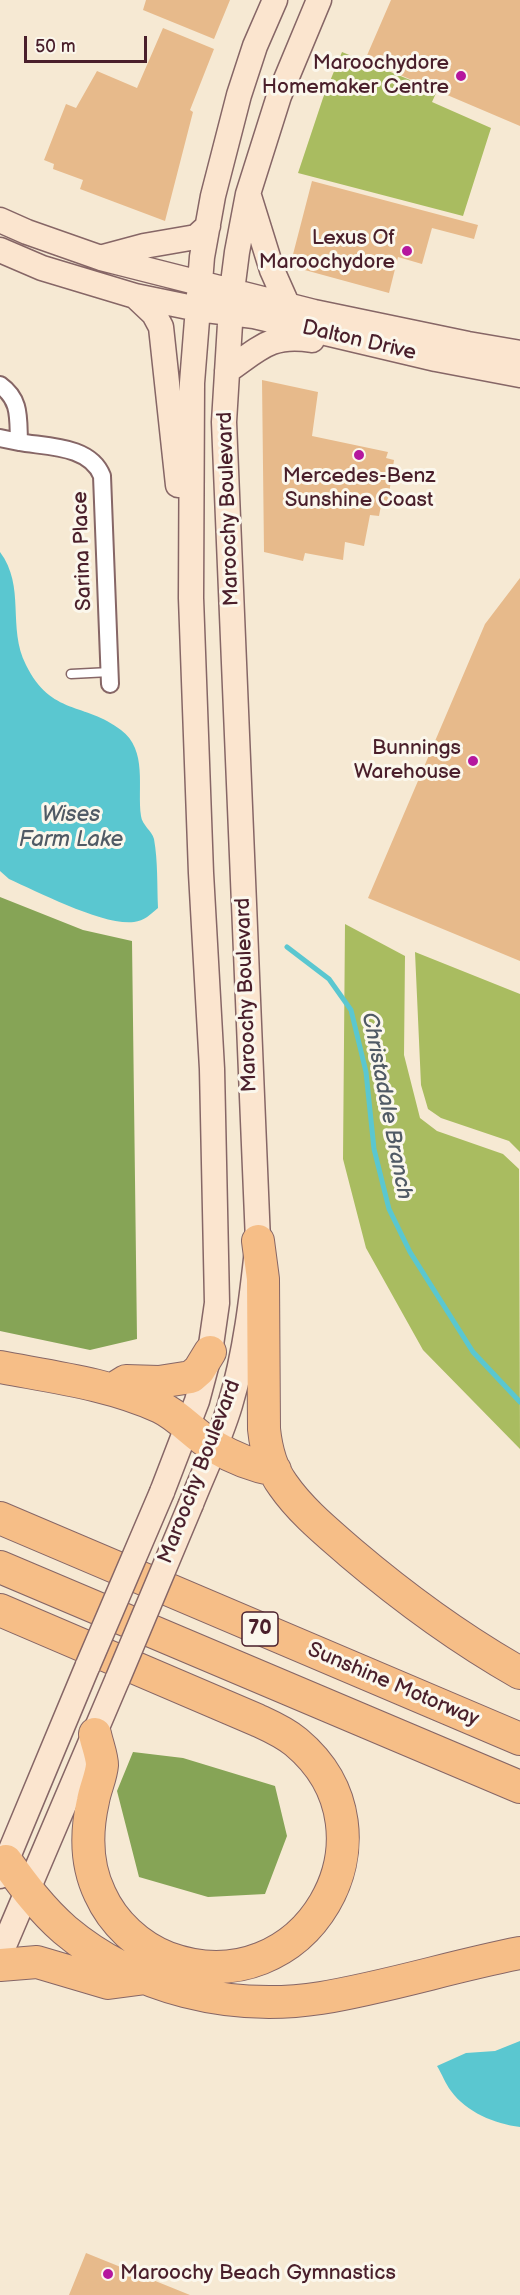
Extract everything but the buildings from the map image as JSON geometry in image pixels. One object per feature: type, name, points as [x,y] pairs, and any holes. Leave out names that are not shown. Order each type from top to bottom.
[{"type":"highway","points":[[258,1241],[263,1279],[264,1429],[266,1446],[282,1484],[326,1531],[358,1559],[436,1619],[520,1673]]},
{"type":"highway","points":[[112,1390],[126,1381],[159,1382],[191,1377],[200,1370],[210,1352]]},
{"type":"highway","points":[[0,1367],[112,1390],[162,1408],[214,1447],[254,1466],[275,1470]]},
{"type":"highway","name":"Sunshine Motorway","points":[[0,1518],[520,1739]]},
{"type":"highway","name":"70","points":[[0,1567],[520,1787]]},
{"type":"highway","points":[[0,1610],[257,1720],[285,1734],[297,1743],[314,1761],[328,1782],[340,1813],[342,1828],[342,1852],[337,1876],[314,1921],[275,1953],[227,1967],[209,1967],[176,1961],[159,1954],[130,1934],[110,1911],[100,1895],[89,1859],[89,1819],[102,1765],[95,1734]]},
{"type":"highway","points":[[3,1868],[28,1890],[44,1910],[87,1947],[146,1978],[207,1997],[246,2002],[320,1998],[520,1953]]},
{"type":"highway","points":[[0,1965],[37,1962],[108,1983],[146,1978]]},
{"type":"main road","name":"Maroochy Boulevard","points":[[3,1868],[188,1426],[210,1352],[217,1304],[212,1069],[201,873],[191,598],[192,382],[202,257],[213,196],[239,95],[255,46],[275,0]]},
{"type":"main road","name":"Maroochy Boulevard","points":[[0,1955],[95,1734],[230,1406],[253,1288],[258,1241],[224,422],[237,252],[248,194],[279,96],[319,0]]},
{"type":"main road","points":[[248,194],[272,270],[288,306]]},
{"type":"main road","name":"Dalton Drive","points":[[0,220],[101,258],[200,283],[254,316],[436,359],[520,375]]},
{"type":"main road","points":[[101,258],[144,246],[196,237],[208,226]]},
{"type":"main road","name":"Dalton Drive","points":[[0,250],[42,268],[135,296],[198,309],[232,302],[288,306],[520,353]]},
{"type":"main road","points":[[135,296],[154,314],[161,327],[191,598]]},
{"type":"main road","points":[[227,371],[269,342],[292,337],[374,352],[436,359]]},
{"type":"street","points":[[0,385],[11,394],[15,402],[19,442]]},
{"type":"street","name":"Sarina Place","points":[[0,438],[82,454],[92,460],[100,472],[103,484],[110,678]]},
{"type":"lane","points":[[71,674],[110,678]]},
{"type":"green space","points":[[342,52],[437,91],[432,102],[491,128],[463,216],[298,173],[323,98]]},
{"type":"green space","points":[[0,897],[83,930],[132,941],[137,1339],[90,1350],[0,1331]]},
{"type":"green space","points":[[345,924],[405,956],[404,1055],[420,1118],[437,1131],[503,1154],[519,1169],[520,1449],[423,1350],[366,1248],[343,1159]]},
{"type":"green space","points":[[415,952],[520,994],[520,1152],[509,1141],[441,1118],[428,1109],[421,1085]]},
{"type":"green space","points":[[133,1752],[183,1758],[275,1786],[287,1836],[265,1894],[208,1897],[139,1877],[117,1791]]},
{"type":"water","name":"Wises Farm Lake","points":[[0,552],[8,565],[15,593],[20,651],[36,681],[46,693],[58,701],[108,721],[129,738],[135,748],[140,770],[141,816],[154,839],[157,874],[158,908],[141,920],[121,922],[89,914],[9,879],[0,871]]},
{"type":"water","points":[[520,2041],[520,2127],[491,2120],[473,2111],[451,2091],[437,2066],[466,2053],[495,2051]]},
{"type":"waterway","name":"Christadale Branch","points":[[287,947],[329,979],[351,1010],[366,1072],[374,1149],[389,1209],[410,1252],[473,1352],[520,1402]]},
{"type":"place","name":"Maroochydore Homemaker Centre","points":[[461,76]]},
{"type":"place","name":"Lexus Of Maroochydore","points":[[407,251]]},
{"type":"place","name":"Mercedes-Benz Sunshine Coast","points":[[359,455]]},
{"type":"place","name":"Bunnings Warehouse","points":[[473,761]]},
{"type":"place","name":"Maroochy Beach Gymnastics","points":[[108,2274]]}]
